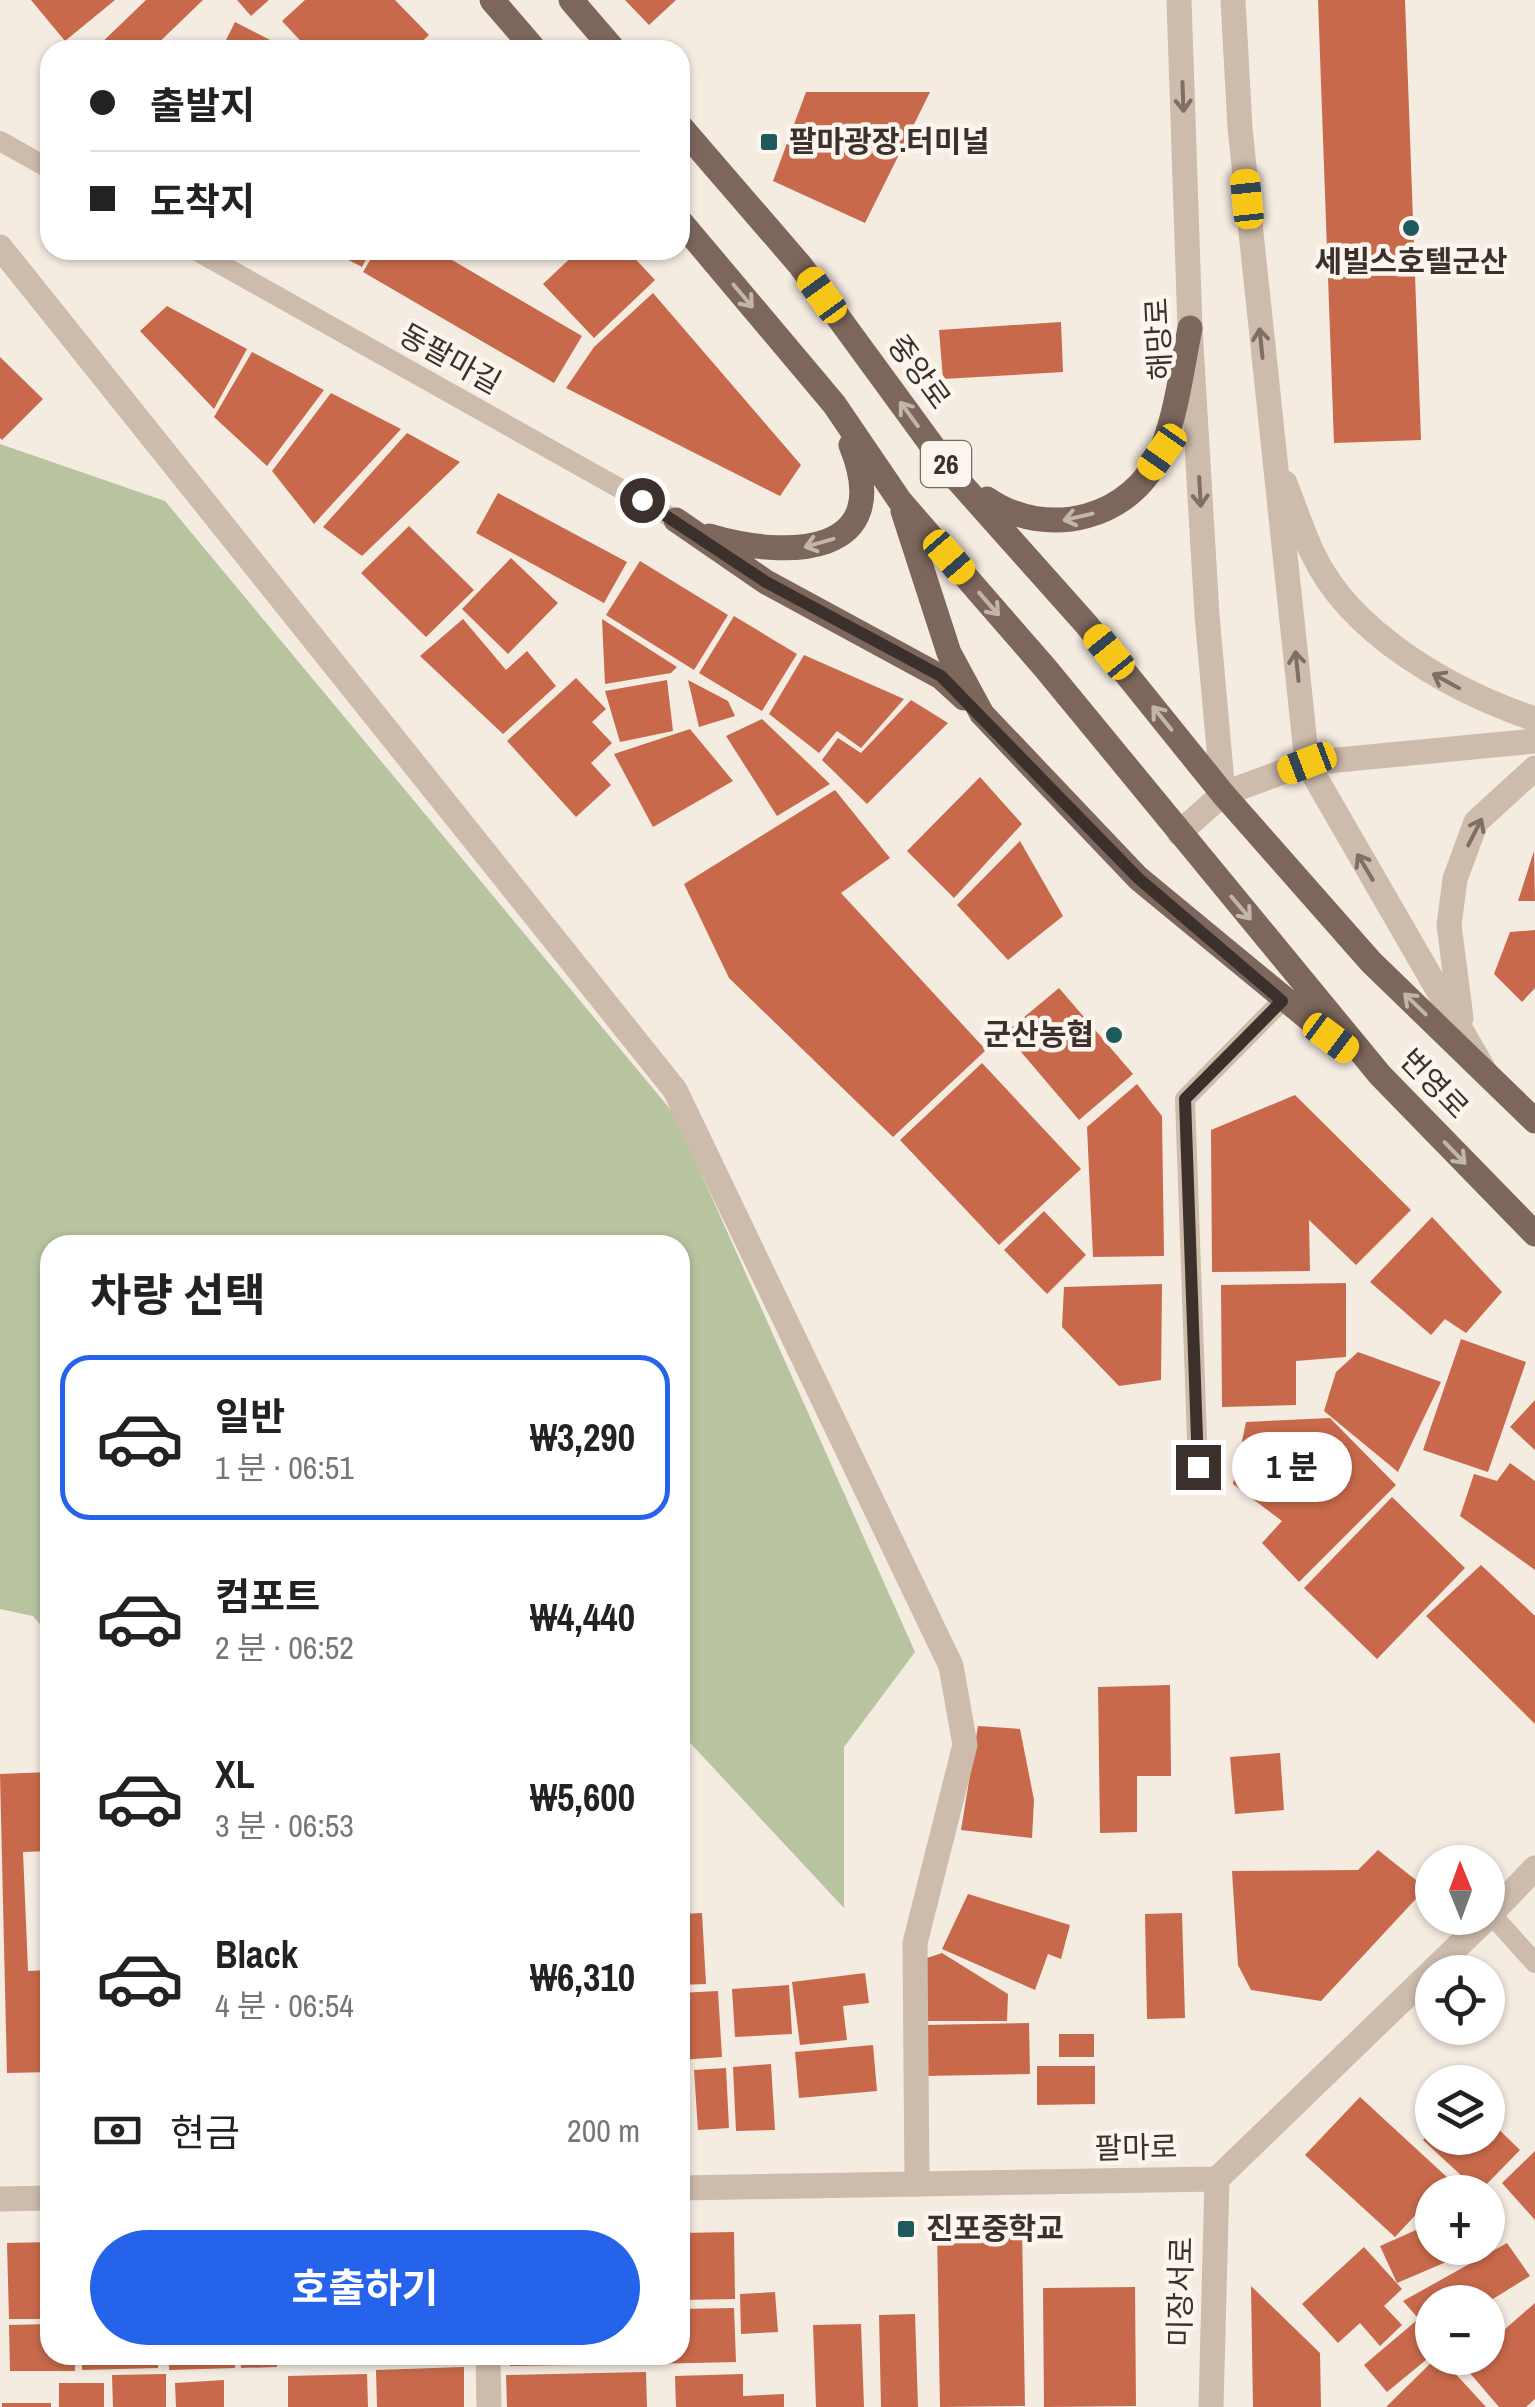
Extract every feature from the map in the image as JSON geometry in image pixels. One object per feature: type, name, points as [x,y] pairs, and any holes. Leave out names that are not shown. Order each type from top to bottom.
[{"type":"main road","points":[[492,0],[526,40]]},
{"type":"main road","points":[[571,0],[605,40]]},
{"type":"main road","name":"중앙로","points":[[690,138],[800,264],[955,477],[1086,624],[1223,794]]},
{"type":"main road","name":"26","points":[[690,234],[834,404],[900,501],[1046,669],[1179,834]]},
{"type":"main road","points":[[955,477],[1012,516],[1046,523],[1082,519],[1110,506],[1139,484],[1162,452],[1190,328]]},
{"type":"main road","points":[[676,520],[712,537],[769,548],[822,545],[846,534],[857,515],[864,488],[834,404]]},
{"type":"main road","points":[[900,501],[949,653],[982,714]]},
{"type":"main road","points":[[676,520],[766,582],[941,676],[1138,878],[1282,1001],[1380,1076]]},
{"type":"main road","name":"번영로","points":[[1223,794],[1371,962],[1535,1121]]},
{"type":"main road","name":"번영로","points":[[1179,834],[1380,1076],[1535,1234]]},
{"type":"street","name":"해망로","points":[[1179,0],[1190,328],[1207,616],[1223,794]]},
{"type":"street","points":[[1233,0],[1240,128],[1271,448],[1307,763],[1486,1072]]},
{"type":"street","points":[[0,247],[675,1090],[952,1666],[965,1745],[915,1943],[917,2184]]},
{"type":"street","points":[[1271,448],[1314,558],[1362,618],[1420,667],[1484,702],[1535,719]]},
{"type":"street","points":[[1179,834],[1223,794],[1307,763],[1535,741]]},
{"type":"street","points":[[1462,1028],[1449,925],[1454,879],[1476,822],[1535,768]]},
{"type":"street","name":"팔마로","points":[[1505,1899],[1535,1868]]},
{"type":"street","name":"팔마로","points":[[690,2188],[1217,2178],[1468,1935]]},
{"type":"street","name":"미장서로","points":[[1211,2407],[1217,2178]]},
{"type":"street","points":[[0,2199],[40,2198]]},
{"type":"street","points":[[488,2365],[489,2407]]},
{"type":"lane","points":[[0,141],[40,163]]},
{"type":"lane","name":"동팔마길","points":[[213,260],[676,520]]},
{"type":"lane","points":[[1198,1467],[1185,1099],[1282,1001]]},
{"type":"lane","points":[[1505,1933],[1535,1963]]},
{"type":"green space","points":[[0,444],[165,501],[675,1115],[915,1652],[844,1747],[844,1908],[690,1743],[690,1235],[40,1235],[40,1625],[33,1616],[0,1609]]},
{"type":"building","points":[[31,0],[115,0],[66,40]]},
{"type":"building","points":[[146,0],[203,0],[161,40],[104,40]]},
{"type":"building","points":[[237,0],[269,0],[251,16]]},
{"type":"building","points":[[305,0],[395,0],[429,35],[424,40],[300,40],[282,21]]},
{"type":"building","points":[[625,0],[676,0],[649,25]]},
{"type":"building","points":[[1318,0],[1405,0],[1421,440],[1334,443]]},
{"type":"building","points":[[235,22],[270,40],[226,40]]},
{"type":"building","points":[[806,92],[930,92],[865,223],[773,181]]},
{"type":"building","points":[[370,260],[452,260],[582,336],[554,383],[363,272]]},
{"type":"building","points":[[568,260],[636,260],[655,280],[594,338],[543,284]]},
{"type":"building","points":[[653,293],[801,465],[780,496],[566,388],[594,347]]},
{"type":"building","points":[[167,306],[247,349],[214,409],[140,331]]},
{"type":"building","points":[[1061,322],[1063,372],[943,379],[939,330]]},
{"type":"building","points":[[252,352],[324,390],[267,466],[214,417]]},
{"type":"building","points":[[0,357],[43,399],[2,440],[0,438]]},
{"type":"building","points":[[331,393],[401,429],[314,524],[272,471]]},
{"type":"building","points":[[407,433],[460,462],[362,556],[323,527]]},
{"type":"building","points":[[498,493],[627,562],[604,603],[476,533]]},
{"type":"building","points":[[409,526],[474,590],[426,637],[361,573]]},
{"type":"building","points":[[511,558],[558,603],[508,654],[462,609]]},
{"type":"building","points":[[640,561],[728,615],[694,670],[606,615]]},
{"type":"building","points":[[734,616],[797,654],[762,711],[699,673]]},
{"type":"building","points":[[463,619],[506,670],[527,651],[556,686],[503,734],[420,656]]},
{"type":"building","points":[[602,619],[677,667],[671,673],[605,684]]},
{"type":"building","points":[[804,655],[904,699],[861,748],[837,731],[819,753],[769,714]]},
{"type":"building","points":[[576,678],[606,709],[592,722],[612,743],[591,763],[611,785],[576,817],[507,741]]},
{"type":"building","points":[[667,680],[673,731],[620,742],[605,691]]},
{"type":"building","points":[[688,680],[728,701],[735,716],[699,727]]},
{"type":"building","points":[[911,700],[948,723],[867,804],[822,760],[838,738],[861,753]]},
{"type":"building","points":[[762,719],[830,784],[777,816],[726,736]]},
{"type":"building","points":[[690,729],[733,781],[653,827],[614,754]]},
{"type":"building","points":[[980,777],[1022,824],[954,898],[907,851]]},
{"type":"building","points":[[835,790],[890,858],[841,893],[986,1050],[893,1137],[729,978],[684,884]]},
{"type":"building","points":[[1020,841],[1063,916],[1008,960],[957,905]]},
{"type":"building","points":[[1534,851],[1535,901],[1518,901]]},
{"type":"building","points":[[1535,930],[1535,988],[1522,1002],[1494,974],[1510,932]]},
{"type":"building","points":[[1059,988],[1133,1074],[1079,1120],[1005,1033]]},
{"type":"building","points":[[982,1063],[1081,1169],[999,1245],[900,1140]]},
{"type":"building","points":[[1137,1084],[1162,1116],[1164,1256],[1093,1257],[1087,1127]]},
{"type":"building","points":[[1295,1095],[1411,1210],[1356,1265],[1309,1220],[1310,1271],[1212,1272],[1211,1130]]},
{"type":"building","points":[[1044,1211],[1086,1255],[1047,1294],[1004,1250]]},
{"type":"building","points":[[1432,1217],[1502,1292],[1466,1333],[1445,1319],[1431,1335],[1370,1282]]},
{"type":"building","points":[[1346,1283],[1346,1357],[1296,1361],[1296,1405],[1222,1407],[1221,1285]]},
{"type":"building","points":[[1162,1284],[1161,1380],[1119,1386],[1062,1327],[1064,1287]]},
{"type":"building","points":[[1461,1339],[1526,1362],[1488,1472],[1423,1450]]},
{"type":"building","points":[[1358,1352],[1441,1382],[1398,1472],[1324,1411],[1336,1372]]},
{"type":"building","points":[[1535,1400],[1535,1450],[1510,1427]]},
{"type":"building","points":[[1330,1418],[1396,1485],[1299,1582],[1262,1543],[1282,1521],[1233,1484],[1246,1422]]},
{"type":"building","points":[[1510,1463],[1535,1481],[1535,1570],[1460,1516],[1474,1474],[1497,1481]]},
{"type":"building","points":[[1392,1497],[1465,1568],[1377,1659],[1304,1588]]},
{"type":"building","points":[[1481,1565],[1535,1616],[1535,1724],[1426,1616]]},
{"type":"building","points":[[1170,1685],[1171,1776],[1137,1776],[1137,1832],[1100,1833],[1098,1687]]},
{"type":"building","points":[[978,1726],[1020,1729],[1034,1800],[1032,1838],[961,1830]]},
{"type":"building","points":[[1280,1753],[1284,1810],[1235,1814],[1230,1757]]},
{"type":"building","points":[[40,1772],[40,1851],[23,1852],[28,1971],[40,1970],[40,2072],[7,2073],[0,1774]]},
{"type":"building","points":[[1378,1850],[1415,1879],[1415,1900],[1321,2001],[1251,1990],[1238,1965],[1232,1871],[1358,1870]]},
{"type":"building","points":[[968,1894],[1070,1925],[1061,1959],[1048,1954],[1035,1990],[942,1949]]},
{"type":"building","points":[[702,1913],[706,1984],[690,1985],[690,1914]]},
{"type":"building","points":[[1182,1913],[1185,2018],[1147,2019],[1145,1914]]},
{"type":"building","points":[[942,1953],[1008,1994],[1007,2021],[923,2021],[924,1959]]},
{"type":"building","points":[[865,1973],[869,2003],[843,2006],[847,2040],[800,2045],[792,1982]]},
{"type":"building","points":[[789,1985],[792,2034],[735,2037],[732,1989]]},
{"type":"building","points":[[718,1991],[722,2057],[690,2059],[690,1992]]},
{"type":"building","points":[[1029,2023],[1030,2074],[924,2076],[923,2025]]},
{"type":"building","points":[[1059,2034],[1094,2034],[1094,2057],[1059,2057]]},
{"type":"building","points":[[873,2045],[877,2091],[799,2098],[795,2052]]},
{"type":"building","points":[[771,2064],[775,2130],[736,2131],[733,2067]]},
{"type":"building","points":[[1037,2066],[1095,2066],[1095,2104],[1037,2105]]},
{"type":"building","points":[[726,2068],[729,2128],[698,2130],[694,2070]]},
{"type":"building","points":[[1360,2097],[1415,2148],[1415,2155],[1423,2155],[1445,2175],[1415,2175],[1415,2216],[1395,2237],[1305,2155]]},
{"type":"building","points":[[1505,2135],[1520,2150],[1496,2175],[1461,2175],[1439,2155],[1505,2155]]},
{"type":"building","points":[[1535,2151],[1535,2220],[1505,2186],[1505,2180]]},
{"type":"building","points":[[1022,2228],[1025,2406],[940,2407],[937,2230]]},
{"type":"building","points":[[1415,2231],[1415,2265],[1439,2265],[1397,2283],[1380,2246]]},
{"type":"building","points":[[734,2232],[735,2299],[690,2300],[690,2233]]},
{"type":"building","points":[[40,2242],[40,2319],[9,2319],[7,2243]]},
{"type":"building","points":[[1505,2244],[1530,2276],[1505,2291],[1505,2285],[1432,2285],[1468,2265],[1505,2265]]},
{"type":"building","points":[[1364,2247],[1402,2289],[1384,2306],[1402,2325],[1380,2346],[1360,2323],[1338,2343],[1302,2304]]},
{"type":"building","points":[[1251,2286],[1320,2353],[1321,2407],[1253,2407]]},
{"type":"building","points":[[1135,2287],[1136,2406],[1044,2407],[1043,2288]]},
{"type":"building","points":[[775,2292],[778,2332],[741,2334],[740,2294]]},
{"type":"building","points":[[1415,2294],[1415,2315],[1403,2301]]},
{"type":"building","points":[[1535,2303],[1535,2399],[1526,2407],[1499,2407],[1472,2375],[1505,2375],[1505,2329]]},
{"type":"building","points":[[734,2308],[736,2362],[690,2363],[690,2309]]},
{"type":"building","points":[[915,2314],[918,2407],[881,2407],[879,2315]]},
{"type":"building","points":[[1415,2322],[1415,2369],[1387,2392],[1364,2365]]},
{"type":"building","points":[[40,2324],[40,2365],[75,2365],[75,2371],[10,2371],[9,2325]]},
{"type":"building","points":[[861,2324],[864,2407],[816,2407],[813,2325]]},
{"type":"building","points":[[82,2365],[158,2365],[158,2368],[82,2370]]},
{"type":"building","points":[[169,2365],[235,2365],[235,2368],[169,2370]]},
{"type":"building","points":[[241,2365],[277,2365],[277,2367]]},
{"type":"building","points":[[464,2367],[464,2407],[377,2407],[376,2370]]},
{"type":"building","points":[[646,2372],[647,2407],[507,2407],[506,2375]]},
{"type":"building","points":[[166,2374],[166,2407],[113,2407],[112,2375]]},
{"type":"building","points":[[367,2374],[368,2407],[288,2407],[288,2376]]},
{"type":"building","points":[[743,2374],[743,2396],[784,2394],[784,2407],[676,2407],[675,2376]]},
{"type":"building","points":[[1419,2375],[1457,2375],[1486,2407],[1386,2407]]},
{"type":"building","points":[[224,2380],[224,2407],[176,2407],[175,2383]]},
{"type":"building","points":[[59,2383],[104,2383],[104,2407],[59,2407]]},
{"type":"building","points":[[2,2403],[51,2403],[51,2407],[2,2407]]},
{"type":"place","name":"팔마광장.터미널","points":[[769,142]]},
{"type":"place","name":"세빌스호텔군산","points":[[1411,228]]},
{"type":"place","name":"군산농협","points":[[1114,1035]]},
{"type":"place","name":"진포중학교","points":[[906,2229]]},
{"type":"route","points":[[642,500],[766,582],[941,676],[1138,878],[1282,1001],[1185,1099],[1198,1467]]}]
